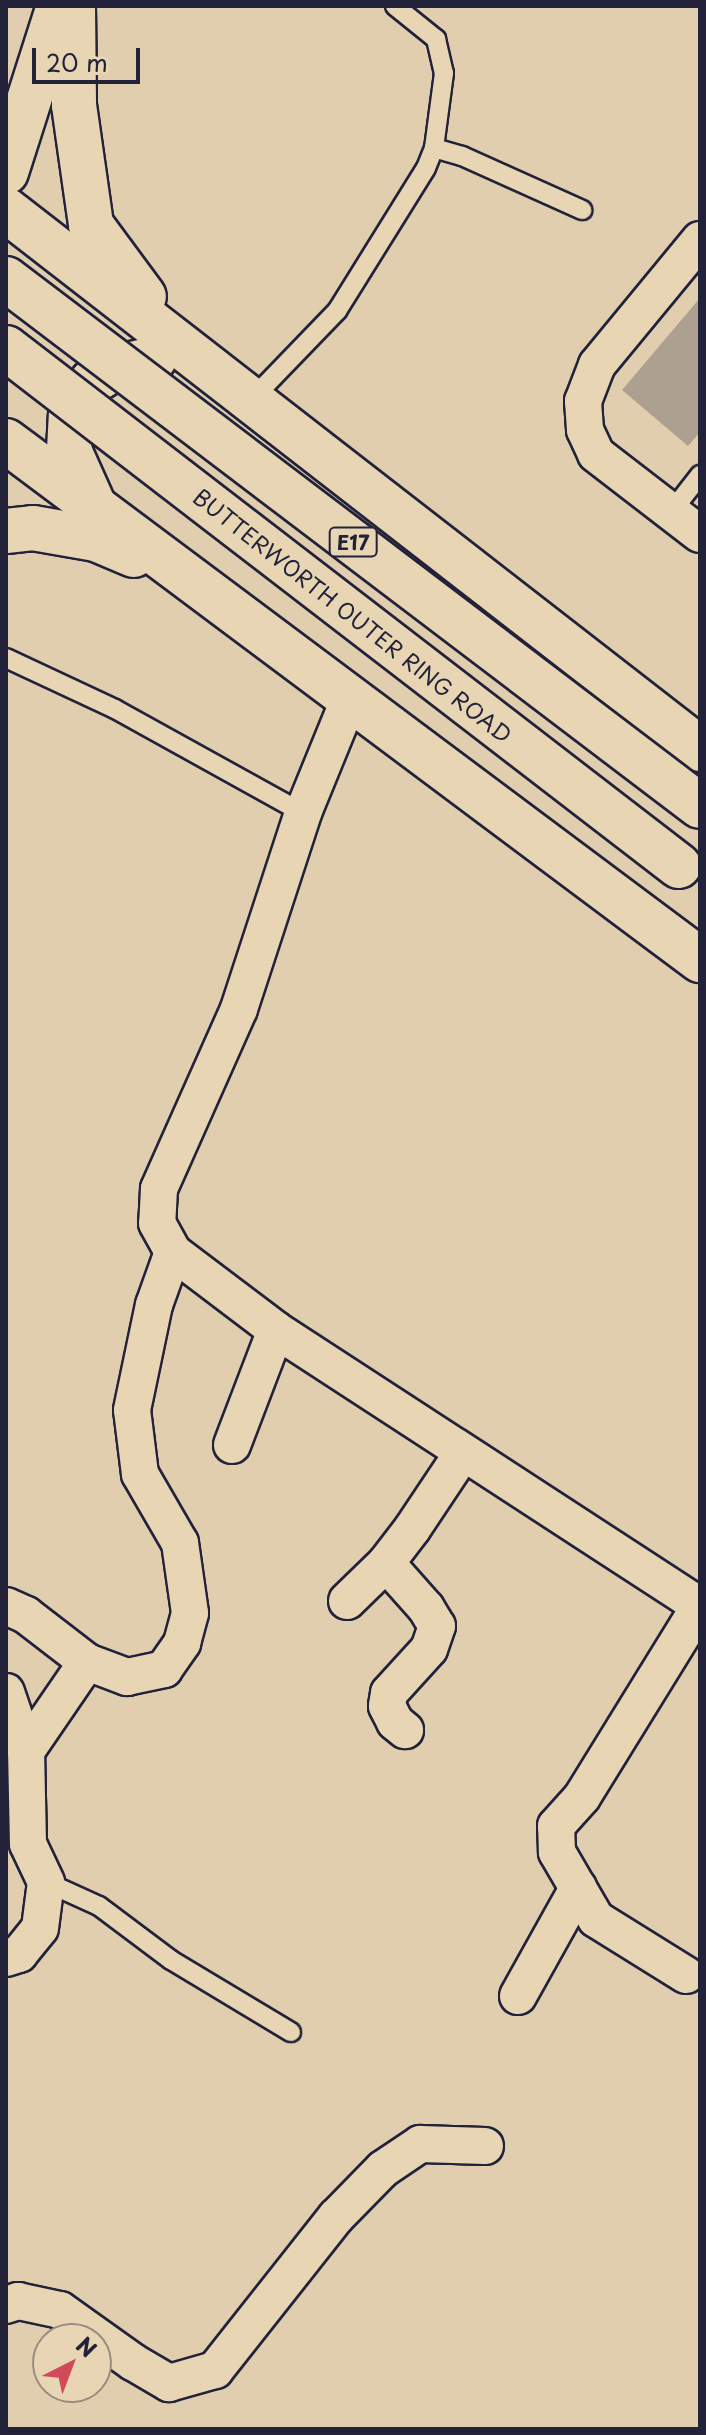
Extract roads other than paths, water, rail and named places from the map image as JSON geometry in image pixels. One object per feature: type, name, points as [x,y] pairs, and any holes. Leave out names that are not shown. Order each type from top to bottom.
[{"type":"main road","points":[[6,172],[59,6]]},
{"type":"main road","points":[[73,6],[74,105],[91,225],[127,277],[205,364]]},
{"type":"main road","points":[[6,210],[700,749]]},
{"type":"main road","name":"E17","points":[[6,279],[700,806]]},
{"type":"main road","name":"BUTTERWORTH OUTER RING ROAD","points":[[6,348],[690,874]]},
{"type":"main road","points":[[97,512],[69,450],[71,414],[92,382],[114,368],[147,358],[205,364]]},
{"type":"main road","points":[[6,441],[700,960]]},
{"type":"main road","points":[[6,531],[33,528],[96,539],[184,576]]},
{"type":"street","points":[[700,240],[597,365],[583,401],[585,430],[596,454],[700,534]]},
{"type":"street","points":[[349,700],[303,813],[239,1009],[159,1189],[157,1223],[173,1252],[276,1330],[462,1454],[700,1606],[582,1797],[556,1826],[557,1852],[596,1919],[686,1975]]},
{"type":"street","points":[[6,1606],[26,1615],[87,1662],[127,1677],[164,1669],[182,1643],[190,1613],[180,1543],[140,1474],[132,1410],[154,1305],[173,1252]]},
{"type":"street","points":[[232,1445],[276,1330]]},
{"type":"street","points":[[347,1601],[386,1563],[462,1454]]},
{"type":"street","points":[[386,1563],[426,1608],[437,1626],[429,1649],[389,1693],[387,1706],[395,1722],[405,1730]]},
{"type":"street","points":[[26,1751],[87,1662]]},
{"type":"street","points":[[6,1692],[26,1751],[28,1844],[46,1882],[40,1928],[19,1954],[6,1958]]},
{"type":"street","points":[[518,1996],[578,1888]]},
{"type":"street","points":[[6,2305],[18,2301],[60,2310],[133,2362],[169,2383],[215,2370],[336,2217],[383,2169],[420,2144],[485,2146]]},
{"type":"lane","points":[[251,400],[337,311],[426,168],[434,148],[444,73],[436,39],[395,6]]},
{"type":"lane","points":[[434,148],[462,156],[582,210]]},
{"type":"lane","points":[[672,511],[700,475]]},
{"type":"lane","points":[[6,658],[115,709],[303,813]]},
{"type":"lane","points":[[46,1882],[99,1906],[171,1960],[291,2032]]}]
